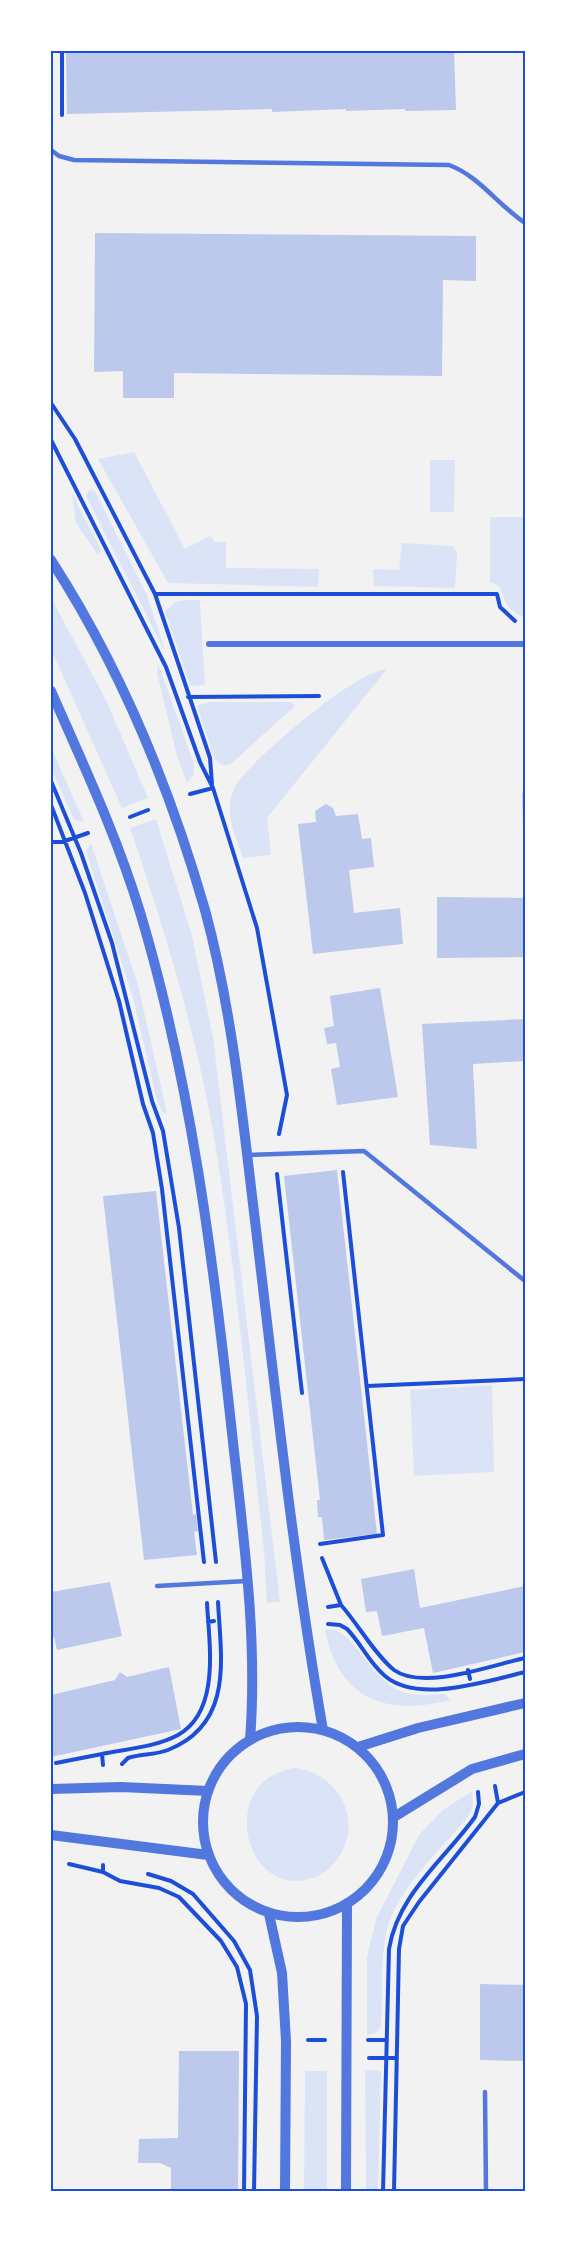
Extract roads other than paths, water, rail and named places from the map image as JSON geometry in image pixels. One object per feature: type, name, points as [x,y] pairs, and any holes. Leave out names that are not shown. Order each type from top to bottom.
[{"type":"street","points":[[51,560],[91,627],[121,685],[148,747],[177,824],[207,923],[230,1030],[301,1600],[323,1730]]},
{"type":"street","points":[[208,644],[525,644]]},
{"type":"street","points":[[51,691],[113,835],[139,911],[174,1037],[204,1196],[230,1407],[247,1581],[250,1635],[249,1740]]},
{"type":"street","points":[[358,1748],[418,1728],[525,1703]]},
{"type":"street","points":[[298,1726],[323,1730],[342,1737],[358,1748],[376,1767],[389,1790],[394,1816],[392,1843],[384,1867],[368,1889],[347,1905],[322,1915],[296,1918],[269,1914],[243,1900],[222,1881],[208,1855],[203,1834],[203,1812],[208,1791],[218,1771],[232,1753],[249,1740],[298,1726]]},
{"type":"street","points":[[394,1816],[472,1769],[525,1754]]},
{"type":"street","points":[[51,1789],[121,1787],[208,1791]]},
{"type":"street","points":[[51,1835],[208,1855]]},
{"type":"street","points":[[346,2192],[347,1905]]},
{"type":"street","points":[[269,1914],[282,1973],[286,2041],[285,2192]]},
{"type":"lane","points":[[51,150],[59,156],[74,160],[449,165],[466,171],[504,209],[525,223]]},
{"type":"lane","points":[[247,1155],[364,1151],[525,1281]]},
{"type":"lane","points":[[157,1586],[247,1581]]},
{"type":"lane","points":[[485,2092],[486,2192]]}]
